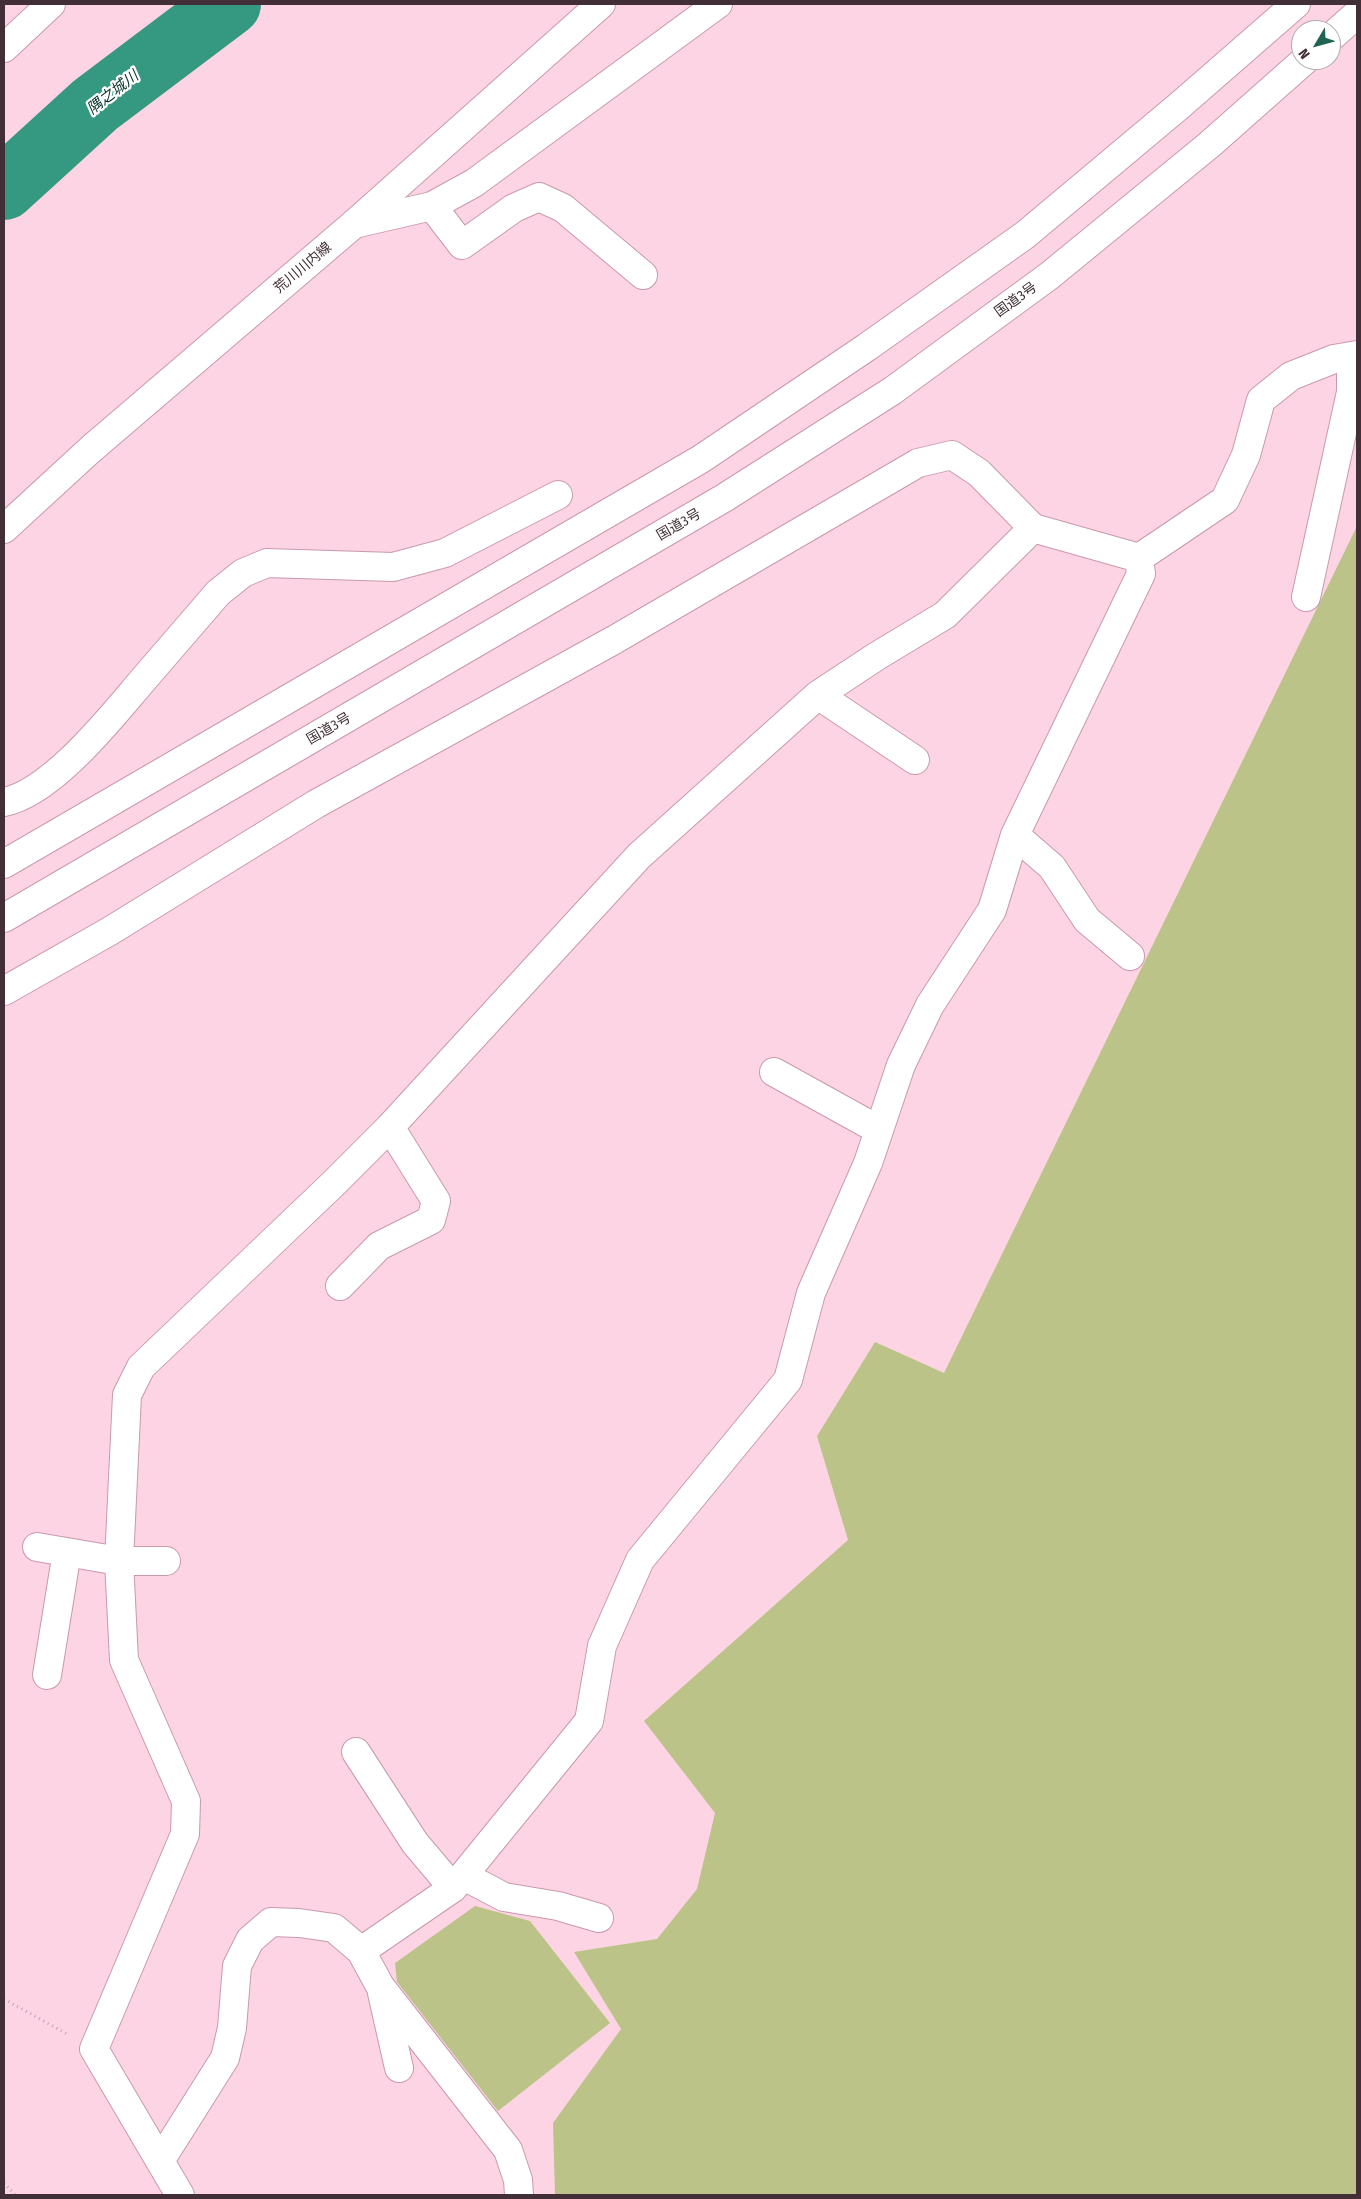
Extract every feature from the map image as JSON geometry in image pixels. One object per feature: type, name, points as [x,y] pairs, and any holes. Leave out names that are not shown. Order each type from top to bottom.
[{"type":"main road","points":[[4,48],[51,4]]},
{"type":"main road","name":"荒川川内線","points":[[4,529],[91,449],[354,224],[601,4]]},
{"type":"main road","points":[[354,224],[432,206],[474,183],[718,4]]},
{"type":"main road","points":[[4,864],[709,453],[867,348],[1025,234],[1179,106],[1296,4]]},
{"type":"main road","points":[[1341,28],[1357,14]]},
{"type":"main road","name":"国道3号","points":[[4,918],[724,498],[892,391],[1049,276],[1209,145],[1294,70]]},
{"type":"main road","points":[[432,206],[462,245],[514,208],[539,197],[563,208],[642,275]]},
{"type":"main road","points":[[4,991],[110,931],[316,804],[614,640],[918,463],[952,456],[979,473],[1033,528],[1140,558],[1225,500],[1246,455],[1261,400],[1291,376],[1334,359],[1354,356],[1351,392],[1306,597]]},
{"type":"main road","points":[[4,802],[42,783],[85,747],[218,593],[243,573],[267,563],[393,567],[445,553],[558,495]]},
{"type":"main road","points":[[180,2195],[94,2049],[185,1834],[186,1801],[124,1660],[119,1560],[127,1395],[142,1367],[390,1127],[639,856],[818,695],[876,656],[945,615],[1033,528]]},
{"type":"main road","points":[[361,1952],[458,1882],[589,1721],[602,1646],[640,1560],[788,1380],[811,1293],[868,1164],[901,1065],[930,1005],[992,910],[1015,835],[1141,574],[1140,558]]},
{"type":"main road","points":[[818,695],[915,760]]},
{"type":"main road","points":[[1015,835],[1052,867],[1087,920],[1130,956]]},
{"type":"main road","points":[[774,1072],[879,1130]]},
{"type":"main road","points":[[340,1286],[379,1246],[431,1220],[436,1201],[390,1127]]},
{"type":"main road","points":[[37,1547],[119,1560],[166,1561]]},
{"type":"main road","points":[[47,1674],[67,1552]]},
{"type":"main road","points":[[356,1752],[415,1843],[458,1882],[504,1897],[558,1906],[599,1918]]},
{"type":"main road","points":[[160,2161],[225,2058],[232,2028],[237,1966],[250,1940],[272,1922],[299,1923],[334,1928],[361,1952],[380,1986],[508,2150],[518,2180],[519,2195]]},
{"type":"main road","points":[[380,1986],[399,2068]]},
{"type":"path","points":[[4,1999],[94,2049]]},
{"type":"path","points":[[4,2184],[15,2195]]},
{"type":"green space","points":[[1357,526],[1357,2195],[555,2195],[553,2123],[621,2029],[574,1952],[657,1939],[697,1889],[715,1813],[644,1721],[848,1540],[817,1436],[875,1342],[944,1373]]},
{"type":"green space","points":[[475,1906],[530,1921],[610,2023],[498,2111],[397,1982],[395,1963]]},
{"type":"waterway","name":"隅之城川","points":[[4,188],[95,105],[229,4]]}]
